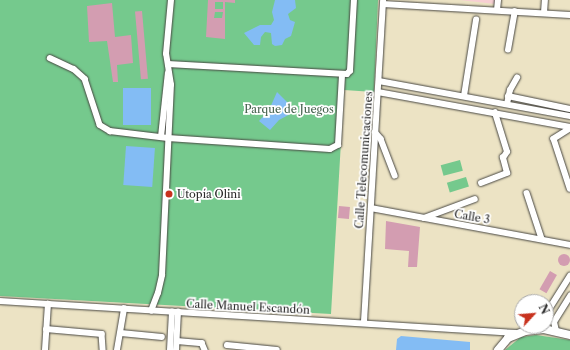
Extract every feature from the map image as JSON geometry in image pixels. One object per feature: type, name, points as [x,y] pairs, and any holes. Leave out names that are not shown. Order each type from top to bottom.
[{"type":"main road","points":[[556,331],[570,335]]},
{"type":"main road","points":[[500,348],[515,334]]},
{"type":"street","points":[[151,311],[158,293],[162,275],[171,85],[166,54],[171,0]]},
{"type":"street","points":[[168,64],[342,75],[350,71],[354,0]]},
{"type":"street","points":[[497,10],[498,0]]},
{"type":"street","points":[[544,13],[545,0]]},
{"type":"street","points":[[383,2],[570,15]]},
{"type":"street","name":"Calle Telecomunicaciones","points":[[364,322],[383,2]]},
{"type":"street","points":[[508,50],[515,12]]},
{"type":"street","points":[[464,96],[476,20]]},
{"type":"street","points":[[50,58],[74,69],[85,79],[100,125],[104,129],[168,138],[334,149],[338,145],[342,75]]},
{"type":"street","points":[[161,137],[165,81],[168,71]]},
{"type":"street","points":[[507,104],[508,96],[517,78]]},
{"type":"street","points":[[379,81],[570,116]]},
{"type":"street","points":[[378,92],[570,128]]},
{"type":"street","points":[[441,103],[443,92]]},
{"type":"street","points":[[508,96],[570,109]]},
{"type":"street","points":[[552,105],[555,114]]},
{"type":"street","points":[[517,117],[519,107]]},
{"type":"street","points":[[480,183],[507,173],[503,158],[507,152],[495,113]]},
{"type":"street","points":[[570,128],[554,139],[570,188]]},
{"type":"street","points":[[375,132],[381,138],[395,175]]},
{"type":"street","points":[[527,193],[542,239]]},
{"type":"street","points":[[424,218],[475,199]]},
{"type":"street","name":"Calle 3","points":[[371,208],[570,245]]},
{"type":"street","points":[[554,301],[570,276]]},
{"type":"street","points":[[556,331],[554,322],[570,296]]},
{"type":"street","name":"Calle Manuel Escandón","points":[[0,301],[151,311],[364,322],[514,333]]},
{"type":"street","points":[[45,350],[48,304]]},
{"type":"street","points":[[117,350],[124,309]]},
{"type":"street","points":[[175,312],[177,341],[176,350]]},
{"type":"street","points":[[170,350],[175,312]]},
{"type":"street","points":[[46,329],[102,334],[102,350]]},
{"type":"street","points":[[495,332],[500,337],[500,348]]},
{"type":"street","points":[[120,333],[162,337]]},
{"type":"street","points":[[177,341],[200,343],[205,350]]},
{"type":"street","points":[[227,345],[252,349],[277,350]]},
{"type":"shaded area","points":[[460,0],[495,0],[495,4]]},
{"type":"green space","name":"Utopía Olini","points":[[0,0],[378,0],[374,92],[344,90],[331,314],[0,296]]},
{"type":"green space","points":[[460,160],[463,171],[444,176],[441,165]]},
{"type":"green space","points":[[466,177],[469,187],[450,192],[447,183]]},
{"type":"green space","points":[[536,335],[570,340],[570,350],[505,350],[521,337]]},
{"type":"water","points":[[275,0],[295,0],[296,8],[288,14],[290,20],[295,22],[291,36],[285,39],[282,45],[275,46],[272,44],[271,33],[265,32],[261,37],[260,45],[254,45],[244,33],[260,25],[271,25],[274,20],[272,12]]},
{"type":"water","points":[[123,88],[151,88],[151,125],[123,125]]},
{"type":"water","points":[[277,92],[296,111],[279,120],[270,130],[259,121],[269,110]]},
{"type":"water","points":[[126,146],[155,148],[152,187],[123,185]]},
{"type":"water","points":[[401,336],[470,342],[470,350],[396,350],[397,339]]},
{"type":"building","points":[[208,0],[235,0],[235,3],[225,2],[225,39],[206,37]],"holes":[[[215,2],[223,2],[223,9],[215,9]],[[215,12],[223,12],[222,18],[214,18]]]},
{"type":"building","points":[[112,3],[115,37],[131,35],[133,63],[117,65],[118,82],[113,82],[107,41],[89,42],[87,6]]},
{"type":"building","points":[[142,11],[148,79],[141,79],[135,12]]},
{"type":"building","points":[[339,206],[350,207],[349,219],[338,218]]},
{"type":"building","points":[[386,221],[420,227],[417,267],[408,267],[409,251],[385,249]]},
{"type":"building","points":[[564,254],[568,256],[570,260],[568,264],[564,266],[560,264],[558,260],[560,256]]},
{"type":"building","points":[[550,271],[557,275],[546,293],[540,289]]},
{"type":"place","name":"Utopía Olini","points":[[169,194]]},
{"type":"park label","name":"Parque de Juegos","points":[[289,109]]}]
